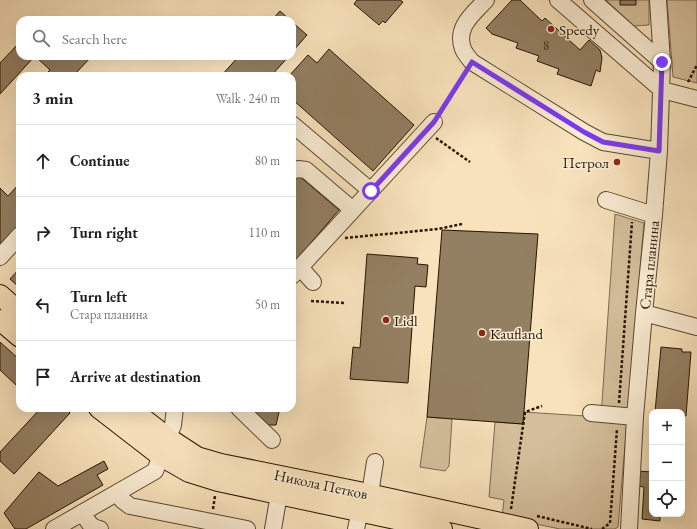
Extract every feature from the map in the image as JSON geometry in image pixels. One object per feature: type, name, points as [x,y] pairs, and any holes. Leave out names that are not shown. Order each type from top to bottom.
[{"type":"main road","points":[[0,295],[16,309]]},
{"type":"main road","points":[[0,320],[16,334]]},
{"type":"main road","name":"Никола Петков","points":[[107,412],[165,447],[362,507],[442,529]]},
{"type":"main road","name":"Никола Петков","points":[[133,412],[189,472],[218,481],[279,494],[477,524],[531,522]]},
{"type":"street","points":[[486,0],[464,24],[461,38],[463,50],[472,62],[584,132],[603,142],[659,151]]},
{"type":"street","points":[[558,0],[662,90],[697,99]]},
{"type":"street","points":[[592,0],[662,62]]},
{"type":"street","name":"Стара планина","points":[[629,529],[644,313],[659,151],[662,62],[658,0]]},
{"type":"street","points":[[296,272],[430,126]]},
{"type":"street","points":[[296,127],[371,191]]},
{"type":"street","points":[[299,170],[353,210]]},
{"type":"street","points":[[606,200],[654,215]]},
{"type":"street","points":[[0,257],[16,239]]},
{"type":"street","points":[[296,273],[304,273],[313,282]]},
{"type":"street","points":[[644,313],[697,327]]},
{"type":"street","points":[[54,529],[154,471],[165,447],[174,412]]},
{"type":"street","points":[[243,412],[272,440]]},
{"type":"street","points":[[591,412],[636,417]]},
{"type":"street","points":[[362,507],[375,462]]},
{"type":"street","points":[[118,492],[122,500],[130,506],[247,529]]},
{"type":"street","points":[[273,529],[279,494]]},
{"type":"street","points":[[83,512],[93,528],[100,529]]},
{"type":"path","points":[[470,162],[430,126],[472,62]]},
{"type":"path","points":[[680,95],[697,65]]},
{"type":"path","points":[[602,529],[610,523],[634,209]]},
{"type":"path","points":[[325,240],[438,229],[462,224]]},
{"type":"path","points":[[311,301],[344,303]]},
{"type":"path","points":[[500,523],[511,510],[525,412],[542,406]]},
{"type":"path","points":[[211,522],[218,481]]},
{"type":"path","points":[[531,522],[592,529]]},
{"type":"shaded area","points":[[606,0],[649,0],[649,25],[634,26]]},
{"type":"shaded area","points":[[667,0],[697,0],[697,83],[673,77]]},
{"type":"shaded area","points":[[615,214],[644,223],[618,527],[615,529],[560,529],[502,517],[504,500],[489,497],[495,422],[523,424],[524,412],[601,417]]},
{"type":"shaded area","points":[[427,417],[452,419],[449,466],[445,471],[420,467]]},
{"type":"building","points":[[357,0],[400,0],[403,2],[385,23],[383,21],[379,25],[354,4]]},
{"type":"building","points":[[512,0],[520,0],[542,21],[545,18],[580,50],[589,40],[600,50],[602,58],[600,72],[596,70],[591,86],[557,74],[559,69],[537,61],[539,56],[516,48],[518,43],[492,34],[486,28]]},
{"type":"building","points":[[620,0],[636,0],[636,5],[620,5]]},
{"type":"building","points":[[280,11],[286,16],[276,16]]},
{"type":"building","points":[[296,25],[307,35],[296,47]]},
{"type":"building","points":[[16,46],[16,60],[31,60],[20,72],[16,72],[16,77],[0,94],[0,63]]},
{"type":"building","points":[[329,49],[414,125],[373,171],[296,103],[296,72],[293,72],[308,55],[317,63]]},
{"type":"building","points":[[39,60],[88,60],[77,72],[48,72],[50,70]]},
{"type":"building","points":[[235,60],[285,60],[275,72],[225,72]]},
{"type":"building","points":[[298,175],[339,210],[296,260],[296,177]]},
{"type":"building","points":[[16,187],[16,232],[0,249],[0,188],[8,196]]},
{"type":"building","name":"Kaufland","points":[[442,230],[538,234],[523,424],[427,417]]},
{"type":"building","points":[[367,254],[418,258],[417,264],[428,265],[426,287],[415,286],[408,383],[350,379],[353,347],[360,348]]},
{"type":"building","points":[[16,272],[16,284],[10,279]]},
{"type":"building","points":[[0,342],[16,356],[16,385],[0,370]]},
{"type":"building","points":[[661,347],[682,349],[682,352],[691,352],[686,416],[685,409],[655,409]]},
{"type":"building","points":[[37,412],[70,413],[14,474],[0,461],[0,452]]},
{"type":"building","points":[[254,412],[279,412],[276,425],[269,425]]},
{"type":"building","points":[[104,461],[108,469],[97,475],[103,485],[26,529],[15,529],[4,513],[39,472],[58,486]]},
{"type":"building","points":[[637,471],[649,472],[649,517],[660,517],[660,521],[642,519],[644,487],[636,486]]},
{"type":"place","name":"Speedy","points":[[551,29]]},
{"type":"place","name":"Петрол","points":[[617,162]]},
{"type":"place","name":"Lidl","points":[[386,320]]},
{"type":"place","name":"Kaufland","points":[[482,333]]},
{"type":"route","points":[[371,191],[434,122],[472,62],[584,132],[603,142],[659,151],[662,62]]}]
